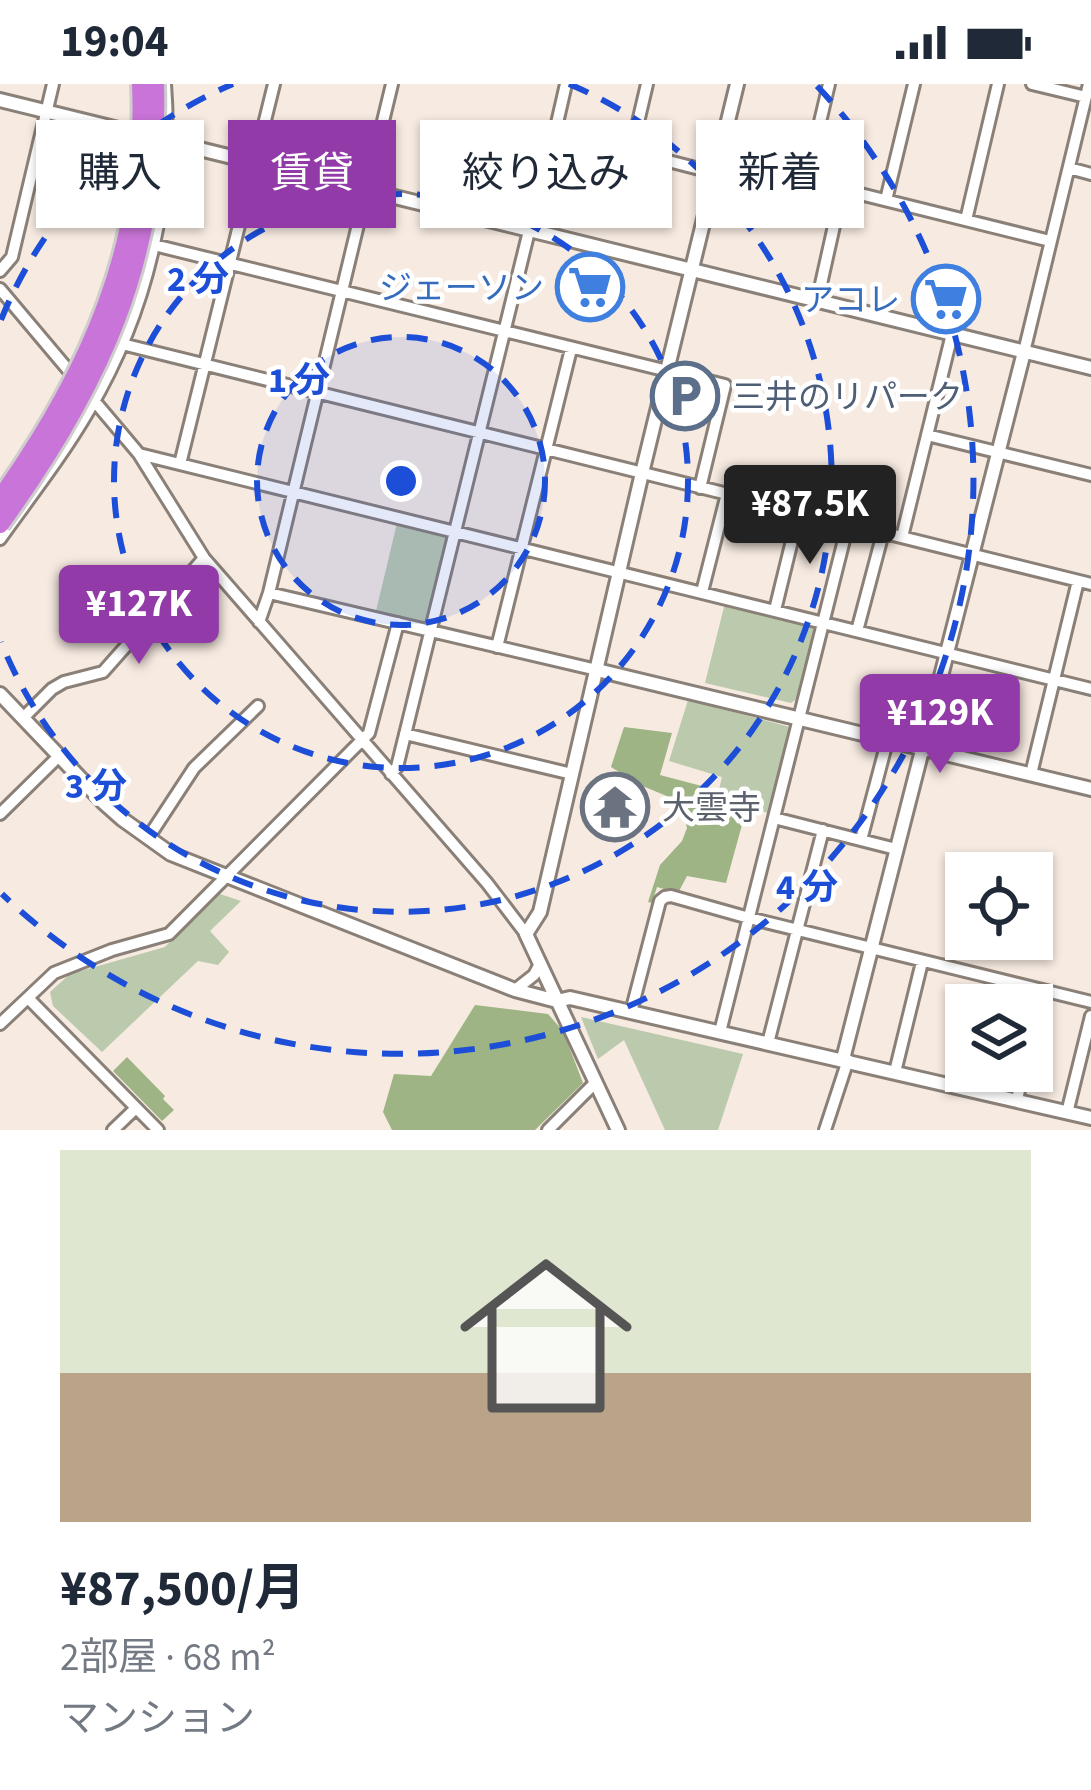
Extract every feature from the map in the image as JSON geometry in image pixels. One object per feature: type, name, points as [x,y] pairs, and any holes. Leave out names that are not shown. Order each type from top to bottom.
[{"type":"highway","points":[[0,500],[64,399],[112,293],[137,187],[141,150],[137,84]]},
{"type":"highway","points":[[0,524],[43,463],[97,368],[125,298],[152,188],[155,84]]},
{"type":"street","points":[[0,271],[12,257],[53,84]]},
{"type":"street","points":[[134,120],[137,84]]},
{"type":"street","points":[[165,84],[167,120]]},
{"type":"street","points":[[265,120],[274,84]]},
{"type":"street","points":[[384,120],[392,84]]},
{"type":"street","points":[[558,120],[566,84]]},
{"type":"street","points":[[639,120],[647,84]]},
{"type":"street","points":[[728,120],[737,84]]},
{"type":"street","points":[[821,120],[830,84]]},
{"type":"street","points":[[886,200],[914,84]]},
{"type":"street","points":[[966,220],[998,84]]},
{"type":"street","points":[[825,1130],[1087,91],[1032,84]]},
{"type":"street","points":[[0,100],[82,120]]},
{"type":"street","points":[[1069,168],[1091,174]]},
{"type":"street","points":[[864,195],[1050,241]]},
{"type":"street","points":[[396,197],[1091,368]]},
{"type":"street","points":[[0,484],[69,372],[92,324],[121,228]]},
{"type":"street","points":[[0,539],[94,401],[122,344],[156,228]]},
{"type":"street","points":[[180,464],[238,228]]},
{"type":"street","points":[[259,622],[358,228]]},
{"type":"street","points":[[526,934],[540,912],[702,228]]},
{"type":"street","points":[[817,302],[834,228]]},
{"type":"street","points":[[391,774],[397,767],[529,231]]},
{"type":"street","points":[[154,245],[724,385],[700,488]]},
{"type":"street","points":[[0,289],[139,454],[204,558],[526,934],[618,1130]]},
{"type":"street","points":[[902,537],[952,334]]},
{"type":"street","points":[[122,344],[1084,582],[1031,774]]},
{"type":"street","points":[[497,646],[571,349]]},
{"type":"street","points":[[927,435],[1091,475]]},
{"type":"street","points":[[139,454],[1091,689]]},
{"type":"street","points":[[702,592],[728,494]]},
{"type":"street","points":[[775,610],[799,512]]},
{"type":"street","points":[[720,1033],[848,524]]},
{"type":"street","points":[[857,631],[883,532]]},
{"type":"street","points":[[23,718],[64,682],[103,672],[204,558]]},
{"type":"street","points":[[269,593],[1091,789]]},
{"type":"street","points":[[0,1024],[65,967],[169,934],[369,733],[398,623]]},
{"type":"street","points":[[0,694],[104,803],[171,854],[515,991],[557,1001],[570,998],[1091,1118]]},
{"type":"street","points":[[148,838],[194,768],[258,706]]},
{"type":"street","points":[[405,734],[572,774]]},
{"type":"street","points":[[861,840],[888,738]]},
{"type":"street","points":[[0,814],[59,757]]},
{"type":"street","points":[[774,818],[896,849]]},
{"type":"street","points":[[768,1043],[823,830]]},
{"type":"street","points":[[631,1012],[660,901],[671,896],[1013,984]]},
{"type":"street","points":[[895,1072],[922,962]]},
{"type":"street","points":[[515,991],[540,964]]},
{"type":"street","points":[[1053,993],[1091,1002]]},
{"type":"street","points":[[29,998],[158,1130]]},
{"type":"street","points":[[1067,1113],[1091,1016]]},
{"type":"street","points":[[548,1130],[596,1082]]},
{"type":"street","points":[[1017,1100],[1019,1092]]},
{"type":"street","points":[[113,1130],[136,1108]]},
{"type":"green space","points":[[397,523],[445,534],[449,541],[429,617],[423,622],[376,611]]},
{"type":"green space","points":[[725,603],[814,625],[817,630],[797,699],[791,703],[705,683]]},
{"type":"green space","points":[[688,700],[790,727],[768,813],[717,798],[722,777],[669,761]]},
{"type":"green space","points":[[624,727],[672,733],[660,775],[713,789],[708,806],[745,814],[726,883],[687,876],[678,893],[657,887],[652,903],[648,902],[660,865],[682,841],[687,828],[676,800],[611,767]]},
{"type":"green space","points":[[217,893],[241,901],[210,931],[229,952],[218,965],[198,961],[102,1052],[53,1006],[50,992],[70,974],[165,947]]},
{"type":"green space","points":[[475,1005],[548,1014],[563,1031],[583,1083],[535,1130],[392,1130],[383,1112],[394,1074],[431,1076]]},
{"type":"green space","points":[[581,1017],[743,1054],[718,1130],[665,1130],[624,1040],[598,1059]]},
{"type":"green space","points":[[127,1057],[174,1110],[162,1121],[113,1071]]},
{"type":"place","name":"ジェーソン","points":[[590,287]]},
{"type":"place","name":"アコレ","points":[[946,299]]},
{"type":"place","name":"三井のリパーク","points":[[685,396]]},
{"type":"place","name":"大雲寺","points":[[615,807]]}]
